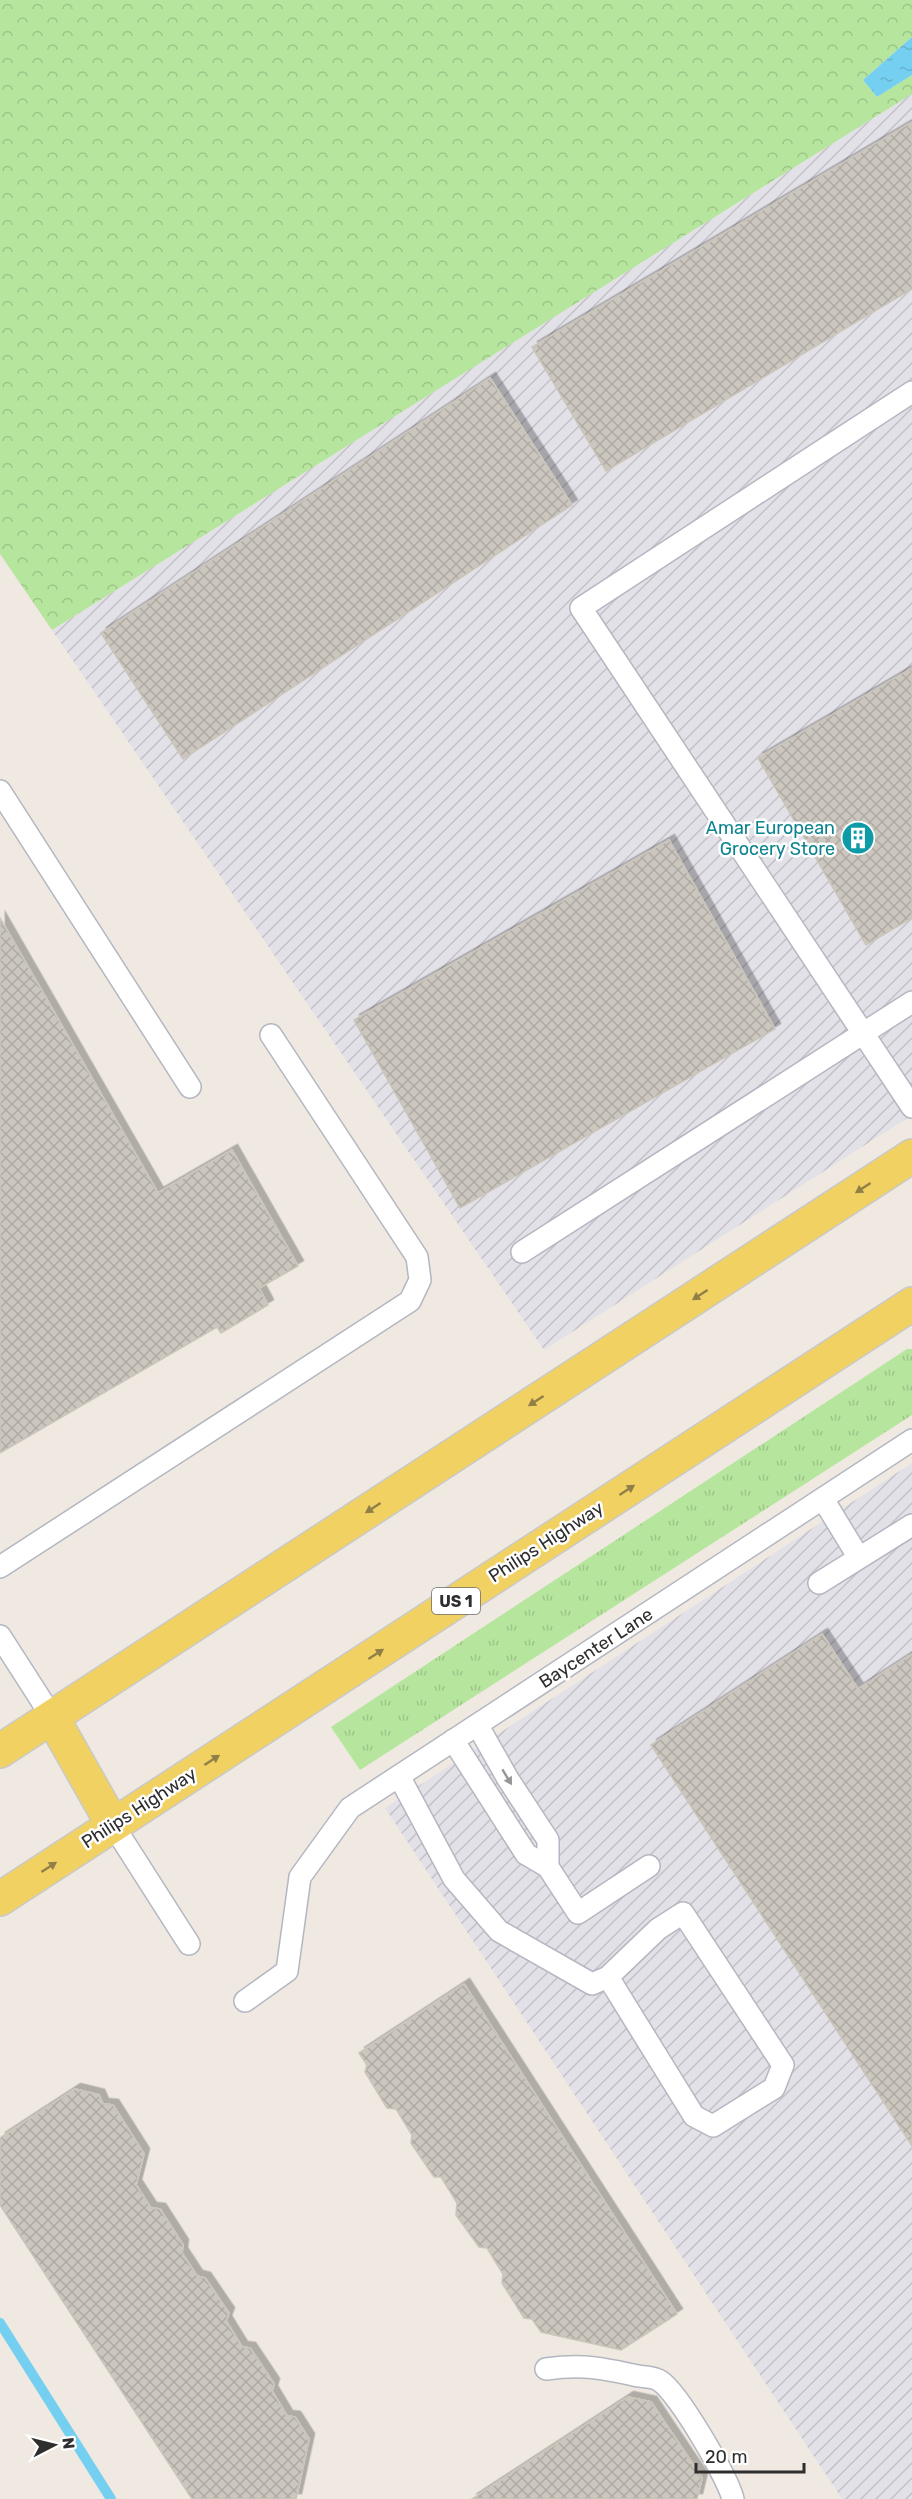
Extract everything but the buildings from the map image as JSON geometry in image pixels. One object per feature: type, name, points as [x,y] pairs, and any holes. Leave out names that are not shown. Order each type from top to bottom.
[{"type":"main road","points":[[0,1751],[912,1156]]},
{"type":"main road","name":"Philips Highway","points":[[0,1899],[912,1304]]},
{"type":"main road","points":[[52,1717],[113,1825]]},
{"type":"lane","points":[[912,392],[581,608],[912,1107]]},
{"type":"lane","points":[[0,791],[190,1088]]},
{"type":"lane","points":[[522,1252],[912,1002]]},
{"type":"lane","points":[[0,1567],[410,1301],[420,1280],[417,1257],[272,1035]]},
{"type":"lane","name":"Baycenter Lane","points":[[246,2001],[287,1971],[300,1877],[350,1808],[912,1440]]},
{"type":"lane","points":[[822,1498],[859,1558]]},
{"type":"lane","points":[[819,1583],[912,1524]]},
{"type":"lane","points":[[0,1636],[52,1717]]},
{"type":"lane","points":[[478,1726],[508,1779],[548,1840],[548,1867]]},
{"type":"lane","points":[[453,1740],[526,1854],[548,1867],[578,1913],[649,1866]]},
{"type":"lane","points":[[399,1776],[454,1879],[499,1930],[592,1984],[608,1977],[658,1929],[683,1913],[783,2065],[774,2088],[713,2126],[694,2116],[608,1977]]},
{"type":"lane","points":[[113,1825],[189,1944]]},
{"type":"lane","points":[[546,2369],[594,2366],[660,2380],[681,2405],[723,2475],[733,2499]]},
{"type":"shaded area","points":[[912,94],[912,1115],[544,1350],[52,630]]},
{"type":"shaded area","points":[[912,1463],[912,2499],[842,2499],[385,1808]]},
{"type":"green space","points":[[0,0],[912,0],[912,37],[863,80],[877,97],[912,75],[912,94],[52,630],[0,554]]},
{"type":"green space","points":[[907,1349],[912,1349],[912,1415],[360,1770],[331,1727]]},
{"type":"water","points":[[912,37],[912,75],[877,97],[863,80]]},
{"type":"waterway","points":[[0,2323],[111,2499]]},
{"type":"place","name":"Amar European Grocery Store","points":[[858,838]]}]
